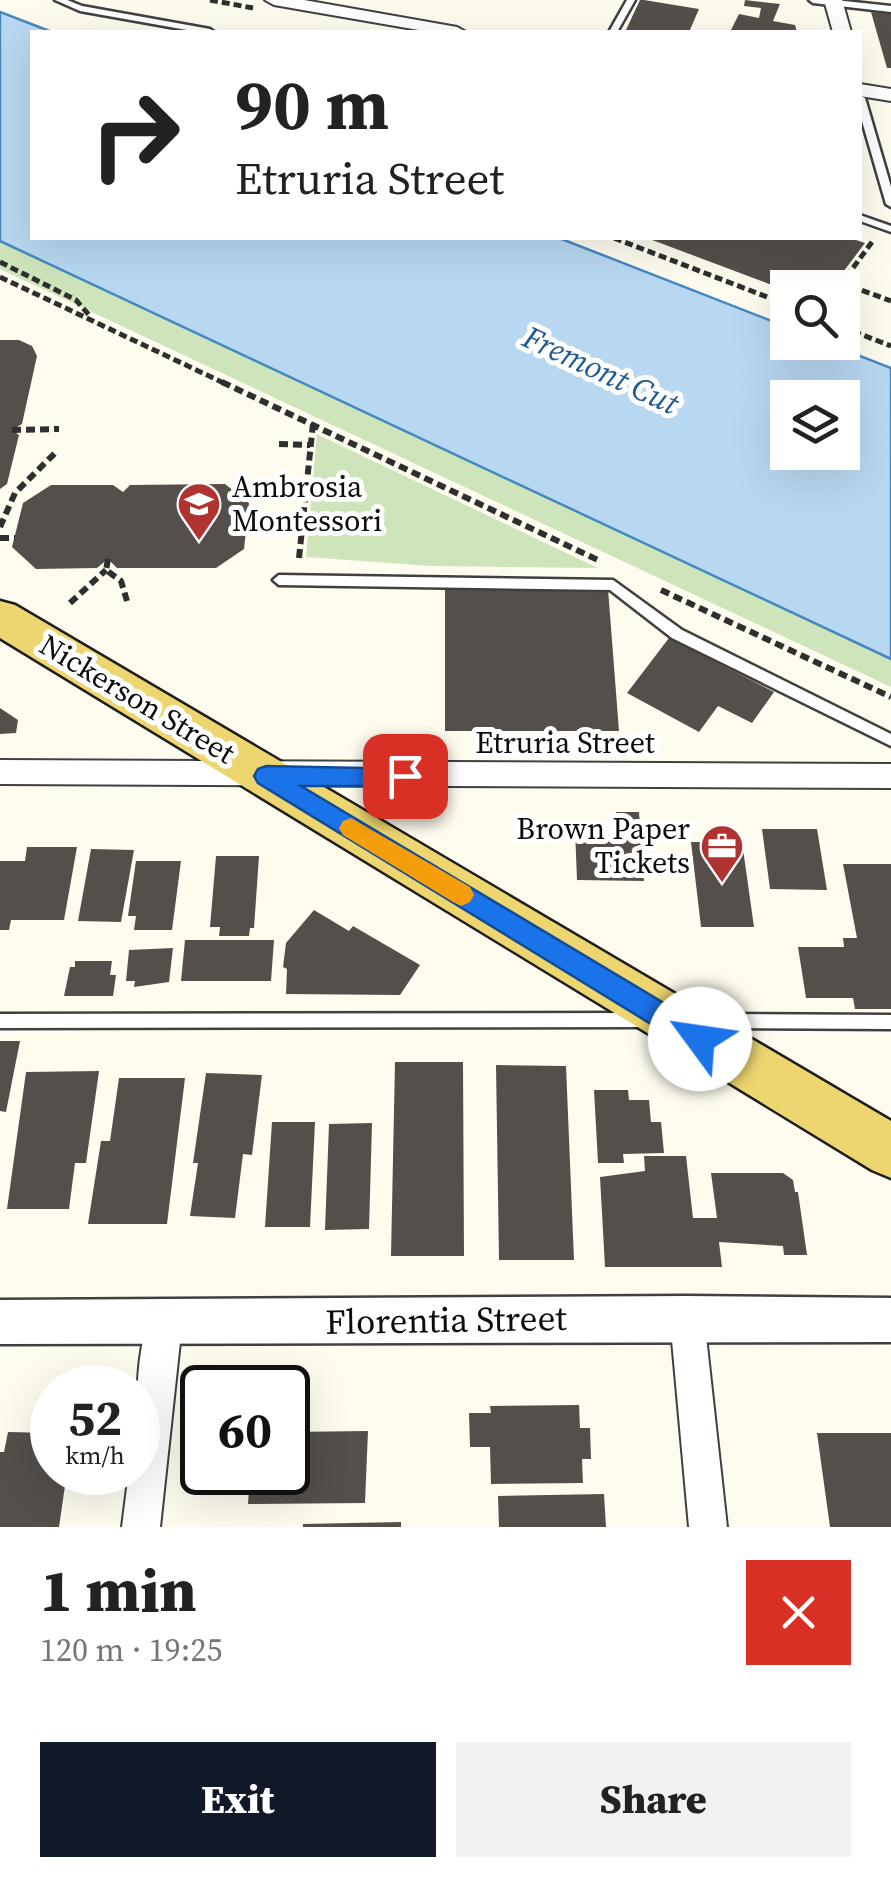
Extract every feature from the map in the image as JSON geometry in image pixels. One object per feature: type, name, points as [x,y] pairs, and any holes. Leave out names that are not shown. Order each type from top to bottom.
[{"type":"main road","name":"Nickerson Street","points":[[0,617],[891,1151]]},
{"type":"street","points":[[274,0],[446,30]]},
{"type":"street","points":[[833,1],[841,30]]},
{"type":"street","points":[[862,94],[891,95]]},
{"type":"street","name":"Etruria Street","points":[[0,772],[891,776]]},
{"type":"street","points":[[687,1318],[708,1527]]},
{"type":"street","name":"Florentia Street","points":[[0,1322],[891,1320]]},
{"type":"street","points":[[141,1527],[164,1323]]},
{"type":"lane","points":[[59,0],[80,8],[199,30]]},
{"type":"lane","points":[[614,30],[631,0]]},
{"type":"lane","points":[[813,0],[891,9]]},
{"type":"lane","points":[[862,101],[891,204]]},
{"type":"lane","points":[[862,219],[891,229]]},
{"type":"lane","points":[[279,580],[613,585],[676,634],[891,740]]},
{"type":"lane","points":[[0,1021],[891,1022]]},
{"type":"path","points":[[619,240],[770,298]]},
{"type":"path","points":[[873,241],[842,282],[891,302]]},
{"type":"path","points":[[0,262],[76,300],[92,320]]},
{"type":"path","points":[[0,276],[614,567]]},
{"type":"path","points":[[860,334],[891,346]]},
{"type":"path","points":[[298,558],[312,424]]},
{"type":"path","points":[[12,430],[59,429]]},
{"type":"path","points":[[280,444],[310,445]]},
{"type":"path","points":[[0,527],[2,507],[27,476],[58,450]]},
{"type":"path","points":[[0,538],[15,538]]},
{"type":"path","points":[[70,602],[106,570],[108,559]]},
{"type":"path","points":[[106,570],[121,581],[127,601]]},
{"type":"path","points":[[650,584],[891,697]]},
{"type":"green space","points":[[0,241],[891,659],[891,687],[0,269]]},
{"type":"green space","points":[[317,434],[598,568],[431,566],[306,557]]},
{"type":"water","name":"Fremont Cut","points":[[0,12],[47,30],[30,30],[30,240],[564,240],[770,320],[770,360],[860,360],[860,356],[891,368],[891,659],[0,241]]},
{"type":"building","points":[[640,0],[699,9],[690,30],[626,30]]},
{"type":"building","points":[[745,0],[780,4],[773,21],[795,25],[796,30],[731,30],[739,14],[759,18],[761,8],[744,6]]},
{"type":"building","points":[[871,12],[891,14],[891,68],[887,68]]},
{"type":"building","points":[[652,240],[856,240],[865,243],[845,270],[770,270],[770,284]]},
{"type":"building","points":[[0,340],[19,340],[32,346],[37,356],[22,424],[12,430],[19,435],[7,484],[0,489]]},
{"type":"building","points":[[225,484],[249,503],[244,549],[216,568],[117,568],[108,559],[97,568],[36,569],[12,547],[23,503],[51,485],[113,485],[123,492],[130,485]]},
{"type":"building","points":[[445,589],[608,589],[619,731],[445,731]]},
{"type":"building","points":[[669,638],[774,692],[752,723],[718,706],[699,732],[627,693]]},
{"type":"building","points":[[0,708],[18,720],[16,733],[0,734]]},
{"type":"building","points":[[616,812],[639,812],[644,881],[577,880],[575,829],[606,829],[607,835],[617,835]]},
{"type":"building","points":[[762,829],[817,829],[827,890],[770,889]]},
{"type":"building","name":"Brown Paper Tickets","points":[[691,842],[742,842],[754,927],[701,927]]},
{"type":"building","points":[[27,847],[77,847],[64,920],[11,920],[9,930],[0,930],[0,861],[25,861]]},
{"type":"building","points":[[91,849],[134,850],[121,922],[78,921]]},
{"type":"building","points":[[216,856],[259,856],[254,928],[250,928],[249,936],[219,936],[220,927],[210,927]]},
{"type":"building","points":[[136,861],[181,861],[172,930],[134,930],[136,916],[128,916]]},
{"type":"building","points":[[843,864],[891,864],[891,1009],[855,1009],[853,998],[806,998],[798,947],[844,947],[843,938],[857,938]]},
{"type":"building","points":[[314,910],[349,931],[353,926],[420,965],[400,995],[286,994],[286,943]]},
{"type":"building","points":[[185,940],[274,940],[271,981],[181,981]]},
{"type":"building","points":[[173,948],[169,982],[134,987],[135,981],[126,981],[129,950]]},
{"type":"building","points":[[75,961],[112,961],[110,975],[116,975],[113,996],[64,996]]},
{"type":"building","points":[[0,1041],[20,1041],[6,1112],[0,1111]]},
{"type":"building","points":[[395,1062],[463,1062],[464,1256],[391,1256]]},
{"type":"building","points":[[496,1065],[566,1066],[574,1260],[499,1260]]},
{"type":"building","points":[[99,1071],[86,1163],[75,1163],[69,1209],[7,1209],[26,1072]]},
{"type":"building","points":[[206,1073],[262,1075],[252,1155],[243,1154],[235,1218],[190,1216]]},
{"type":"building","points":[[119,1078],[185,1078],[167,1224],[88,1224],[101,1141],[110,1141]]},
{"type":"building","points":[[594,1090],[628,1090],[629,1100],[649,1100],[651,1122],[661,1122],[664,1153],[623,1154],[624,1163],[598,1163]]},
{"type":"building","points":[[272,1122],[315,1122],[310,1227],[265,1227]]},
{"type":"building","points":[[372,1123],[369,1229],[325,1230],[329,1124]]},
{"type":"building","points":[[644,1156],[686,1156],[693,1218],[717,1218],[711,1173],[783,1173],[793,1180],[798,1192],[807,1255],[784,1255],[783,1246],[719,1242],[722,1267],[605,1267],[600,1177],[645,1171]]},
{"type":"building","points":[[579,1405],[580,1428],[590,1428],[591,1459],[582,1459],[583,1483],[491,1484],[490,1447],[470,1447],[469,1413],[491,1413],[490,1406]]},
{"type":"building","points":[[368,1431],[365,1503],[248,1504],[249,1495],[310,1495],[310,1432]]},
{"type":"building","points":[[8,1432],[30,1432],[30,1495],[64,1495],[59,1527],[0,1527],[0,1452],[4,1452]]},
{"type":"building","points":[[817,1433],[891,1433],[891,1527],[830,1527]]},
{"type":"building","points":[[604,1494],[606,1527],[499,1527],[498,1496]]},
{"type":"building","points":[[401,1522],[401,1527],[303,1527],[303,1524]]},
{"type":"slow traffic","points":[[351,828],[461,895]]},
{"type":"place","name":"Ambrosia Montessori","points":[[199,542]]},
{"type":"place","name":"Brown Paper Tickets","points":[[722,884]]},
{"type":"route","points":[[405,776],[266,776],[700,1039]]}]
